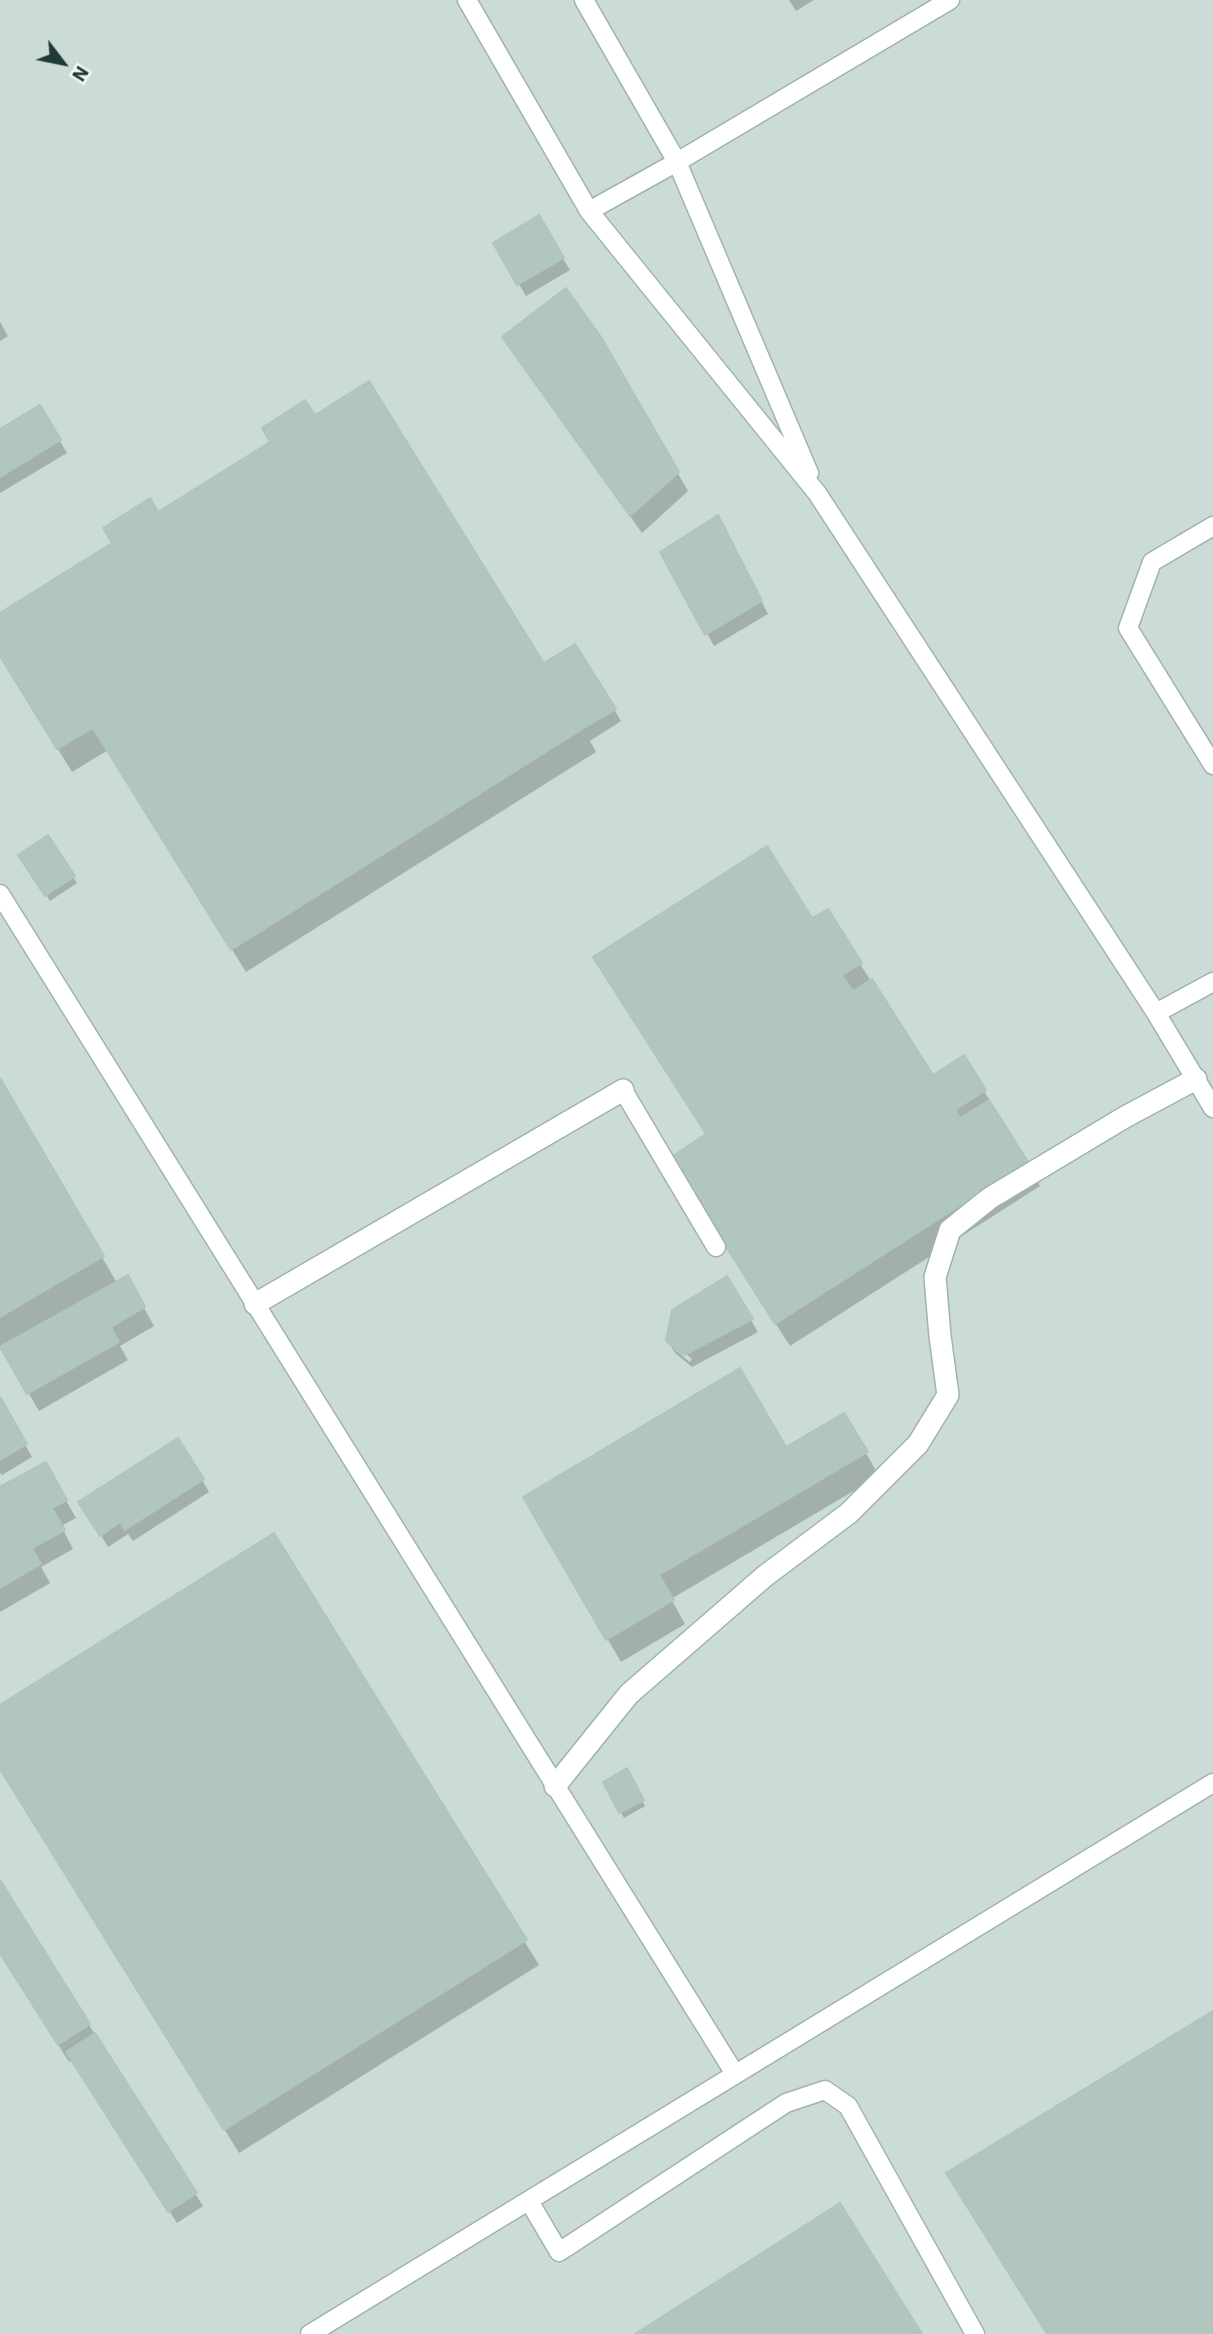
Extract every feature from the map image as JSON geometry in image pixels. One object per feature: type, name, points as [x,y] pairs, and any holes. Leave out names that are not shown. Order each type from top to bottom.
[{"type":"street","points":[[555,1786],[629,1694],[765,1576],[849,1513],[918,1444],[948,1395],[936,1277],[950,1230],[990,1198],[1125,1116],[1196,1079]]},
{"type":"street","points":[[255,1304],[623,1090]]},
{"type":"lane","points":[[467,0],[589,211],[817,493],[1212,1103]]},
{"type":"lane","points":[[584,0],[677,162],[817,493]]},
{"type":"lane","points":[[589,211],[677,162],[950,0]]},
{"type":"lane","points":[[1213,526],[1152,562],[1128,628],[1213,765]]},
{"type":"lane","points":[[0,894],[735,2074]]},
{"type":"lane","points":[[1156,1013],[1213,982]]},
{"type":"lane","points":[[623,1090],[716,1247]]},
{"type":"lane","points":[[310,2334],[1213,1783]]},
{"type":"lane","points":[[529,2201],[559,2252],[786,2103],[825,2090],[848,2106],[975,2334]]},
{"type":"shaded area","points":[[0,0],[1213,0],[1213,2334],[0,2334]]},
{"type":"building","points":[[539,215],[564,258],[517,285],[493,243]]},
{"type":"building","points":[[566,288],[601,337],[679,472],[630,516],[502,337]]},
{"type":"building","points":[[369,381],[584,728],[231,950],[93,728],[57,749],[0,656],[0,613],[112,543],[103,528],[150,498],[158,512],[270,442],[262,428],[305,400],[315,415]]},
{"type":"building","points":[[40,405],[61,440],[0,477],[0,429]]},
{"type":"building","points":[[718,515],[762,601],[705,635],[660,552]]},
{"type":"building","points":[[575,644],[616,709],[584,728],[544,663]]},
{"type":"building","points":[[48,835],[75,876],[45,896],[18,855]]},
{"type":"building","points":[[767,846],[812,918],[828,909],[862,963],[842,975],[853,991],[872,979],[933,1075],[964,1055],[986,1090],[955,1110],[960,1118],[989,1100],[1028,1162],[775,1324],[670,1158],[706,1134],[593,957]]},
{"type":"building","points":[[0,1078],[104,1256],[0,1317]]},
{"type":"building","points":[[128,1275],[145,1307],[111,1327],[119,1342],[27,1394],[0,1347]]},
{"type":"building","points":[[727,1276],[753,1319],[684,1355],[666,1341],[672,1310]]},
{"type":"building","points":[[740,1368],[786,1447],[844,1413],[868,1452],[659,1575],[674,1600],[606,1640],[523,1497]]},
{"type":"building","points":[[0,1397],[27,1444],[0,1460]]},
{"type":"building","points":[[178,1438],[204,1479],[125,1530],[120,1522],[100,1536],[78,1502]]},
{"type":"building","points":[[46,1462],[67,1500],[52,1508],[65,1530],[32,1548],[41,1564],[0,1588],[0,1487]]},
{"type":"building","points":[[274,1533],[527,1940],[224,2130],[0,1769],[0,1705]]},
{"type":"building","points":[[627,1768],[644,1800],[619,1813],[603,1782]]},
{"type":"building","points":[[0,1880],[90,2024],[58,2045],[0,1953]]},
{"type":"building","points":[[1213,2011],[1213,2334],[1047,2334],[946,2173]]},
{"type":"building","points":[[95,2033],[197,2193],[168,2212],[66,2052]]},
{"type":"building","points":[[840,2203],[922,2334],[635,2334]]}]
